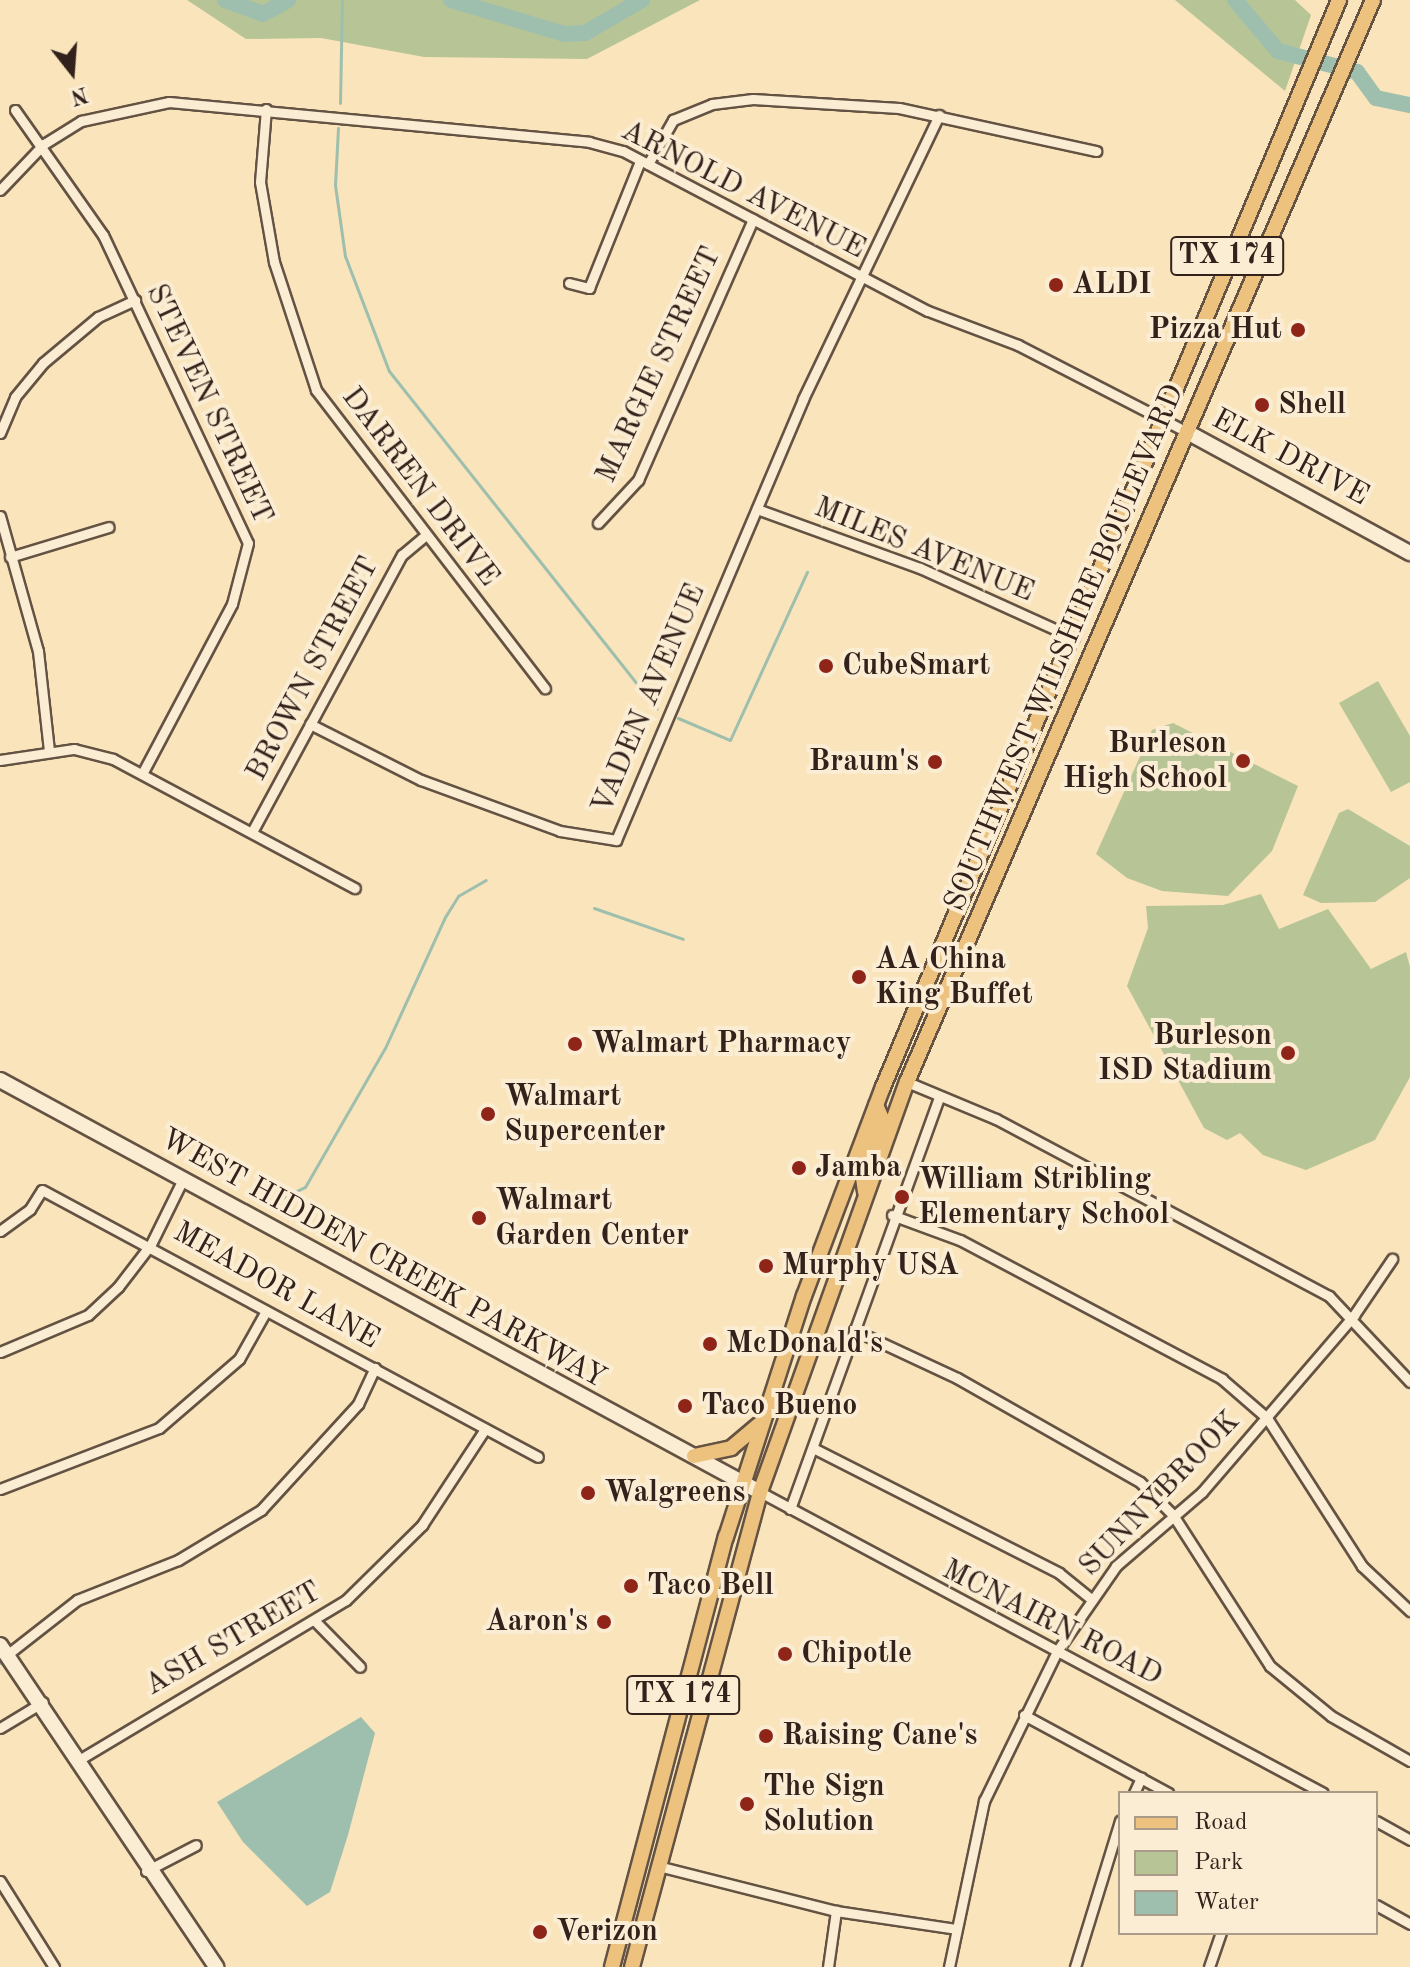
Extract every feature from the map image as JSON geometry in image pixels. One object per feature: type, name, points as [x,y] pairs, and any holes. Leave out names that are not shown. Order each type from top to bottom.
[{"type":"main road","name":"SOUTHWEST WILSHIRE BOULEVARD","points":[[612,1967],[743,1483],[876,1105],[1074,638],[1160,420],[1339,0]]},
{"type":"main road","name":"SOUTHWEST WILSHIRE BOULEVARD","points":[[632,1967],[760,1492],[865,1192],[907,1082],[974,924],[1373,0]]},
{"type":"main road","name":"ELK DRIVE","points":[[1187,432],[1410,553]]},
{"type":"main road","points":[[955,916],[974,924]]},
{"type":"main road","name":"WEST HIDDEN CREEK PARKWAY","points":[[0,1080],[760,1492]]},
{"type":"main road","points":[[865,1192],[862,1171],[882,1119],[876,1105]]},
{"type":"main road","points":[[694,1456],[731,1448],[763,1421]]},
{"type":"main road","points":[[4,1649],[43,1702],[146,1871],[216,1967]]},
{"type":"street","points":[[569,283],[589,288],[644,162],[673,120],[712,104],[823,102],[939,115],[1096,151]]},
{"type":"street","name":"ARNOLD AVENUE","points":[[0,190],[44,144],[81,121],[129,106],[266,109],[548,134],[644,162],[863,277],[1018,345],[1187,432]]},
{"type":"street","name":"DARREN DRIVE","points":[[266,109],[260,182],[295,334],[316,390],[425,536],[545,688]]},
{"type":"street","name":"STEVEN STREET","points":[[15,110],[79,192],[135,300],[248,543],[232,604],[142,774]]},
{"type":"street","name":"VADEN AVENUE","points":[[310,724],[421,780],[560,831],[616,840],[757,509],[939,115]]},
{"type":"street","name":"MARGIE STREET","points":[[598,523],[638,480],[753,219]]},
{"type":"street","points":[[0,433],[15,397],[43,363],[98,317],[135,300]]},
{"type":"street","name":"MILES AVENUE","points":[[757,509],[920,568],[1074,638]]},
{"type":"street","points":[[0,516],[43,675],[49,750]]},
{"type":"street","points":[[10,557],[109,527]]},
{"type":"street","name":"BROWN STREET","points":[[252,832],[402,555],[425,536]]},
{"type":"street","points":[[0,760],[49,750],[93,752],[142,774],[355,888]]},
{"type":"street","points":[[907,1082],[939,1098],[996,1119],[1180,1212],[1354,1315],[1410,1382]]},
{"type":"street","points":[[790,1509],[892,1215],[939,1098]]},
{"type":"street","points":[[0,1352],[88,1315],[151,1244],[183,1179]]},
{"type":"street","name":"MEADOR LANE","points":[[0,1231],[30,1209],[42,1190],[151,1244],[266,1311],[538,1457]]},
{"type":"street","points":[[892,1215],[960,1240],[1222,1379],[1267,1418],[1362,1566],[1410,1611]]},
{"type":"street","name":"SUNNYBROOK","points":[[949,1967],[984,1801],[1057,1651],[1116,1566],[1173,1515],[1267,1418],[1354,1315],[1392,1259]]},
{"type":"street","points":[[0,1489],[159,1428],[239,1359],[266,1311]]},
{"type":"street","points":[[854,1330],[1112,1462],[1173,1515],[1270,1666],[1331,1716],[1410,1761]]},
{"type":"street","points":[[4,1649],[77,1600],[178,1560],[261,1510],[358,1404],[375,1368]]},
{"type":"street","name":"ASH STREET","points":[[77,1761],[315,1621],[422,1525],[485,1429]]},
{"type":"street","points":[[813,1448],[1059,1573],[1091,1599]]},
{"type":"street","name":"MCNAIRN ROAD","points":[[760,1492],[1319,1791]]},
{"type":"street","points":[[315,1621],[360,1667]]},
{"type":"street","points":[[0,1728],[43,1702]]},
{"type":"street","points":[[1024,1715],[1164,1791]]},
{"type":"street","points":[[1135,1791],[1141,1778]]},
{"type":"street","points":[[1378,1822],[1410,1840]]},
{"type":"street","points":[[1075,1967],[1118,1827]]},
{"type":"street","points":[[146,1871],[196,1845]]},
{"type":"street","points":[[658,1866],[836,1911],[956,1929]]},
{"type":"street","points":[[0,1881],[54,1967]]},
{"type":"street","points":[[1378,1906],[1410,1924]]},
{"type":"street","points":[[828,1967],[836,1911]]},
{"type":"street","points":[[1209,1967],[1220,1935]]},
{"type":"green space","points":[[187,0],[700,0],[587,59],[424,57],[321,38],[246,39]]},
{"type":"green space","points":[[1175,0],[1295,0],[1311,15],[1285,91]]},
{"type":"green space","points":[[1378,681],[1410,736],[1410,782],[1391,792],[1339,703]]},
{"type":"green space","points":[[1173,723],[1298,786],[1272,851],[1228,896],[1162,891],[1127,878],[1096,854],[1152,730]]},
{"type":"green space","points":[[1348,809],[1410,846],[1410,878],[1375,902],[1321,903],[1303,895],[1339,813]]},
{"type":"green space","name":"Burleson ISD Stadium","points":[[1261,894],[1279,929],[1328,909],[1371,969],[1406,952],[1410,967],[1410,1077],[1375,1140],[1306,1170],[1263,1155],[1240,1133],[1227,1140],[1204,1128],[1127,986],[1148,928],[1146,906],[1223,905]]},
{"type":"water","points":[[361,1717],[375,1733],[348,1835],[330,1892],[307,1906],[243,1842],[217,1802]]},
{"type":"waterway","points":[[225,0],[263,14],[288,0]]},
{"type":"waterway","points":[[340,103],[342,0]]},
{"type":"waterway","points":[[451,0],[564,34],[585,33],[642,0]]},
{"type":"waterway","points":[[1235,0],[1278,51],[1357,72],[1376,98],[1410,105]]},
{"type":"waterway","points":[[338,128],[335,185],[345,256],[389,371],[657,709]]},
{"type":"waterway","points":[[678,718],[730,740],[807,572]]},
{"type":"waterway","points":[[270,1204],[305,1187],[385,1048],[445,917],[458,896],[486,880]]},
{"type":"waterway","points":[[594,908],[683,939]]},
{"type":"place","name":"ALDI","points":[[1056,285]]},
{"type":"place","name":"Pizza Hut","points":[[1298,330]]},
{"type":"place","name":"Shell","points":[[1262,405]]},
{"type":"place","name":"CubeSmart","points":[[826,666]]},
{"type":"place","name":"Burleson High School","points":[[1243,761]]},
{"type":"place","name":"Braum's","points":[[935,762]]},
{"type":"place","name":"AA China King Buffet","points":[[859,977]]},
{"type":"place","name":"Walmart Pharmacy","points":[[575,1044]]},
{"type":"place","name":"Burleson ISD Stadium","points":[[1288,1053]]},
{"type":"place","name":"Walmart Supercenter","points":[[488,1114]]},
{"type":"place","name":"Jamba","points":[[799,1168]]},
{"type":"place","name":"William Stribling Elementary School","points":[[902,1197]]},
{"type":"place","name":"Walmart Garden Center","points":[[479,1218]]},
{"type":"place","name":"Murphy USA","points":[[766,1266]]},
{"type":"place","name":"McDonald's","points":[[710,1344]]},
{"type":"place","name":"Taco Bueno","points":[[685,1406]]},
{"type":"place","name":"Walgreens","points":[[588,1493]]},
{"type":"place","name":"Taco Bell","points":[[631,1586]]},
{"type":"place","name":"Aaron's","points":[[604,1622]]},
{"type":"place","name":"Chipotle","points":[[785,1654]]},
{"type":"place","name":"Raising Cane's","points":[[766,1736]]},
{"type":"place","name":"The Sign Solution","points":[[747,1804]]},
{"type":"place","name":"Verizon","points":[[540,1932]]}]
